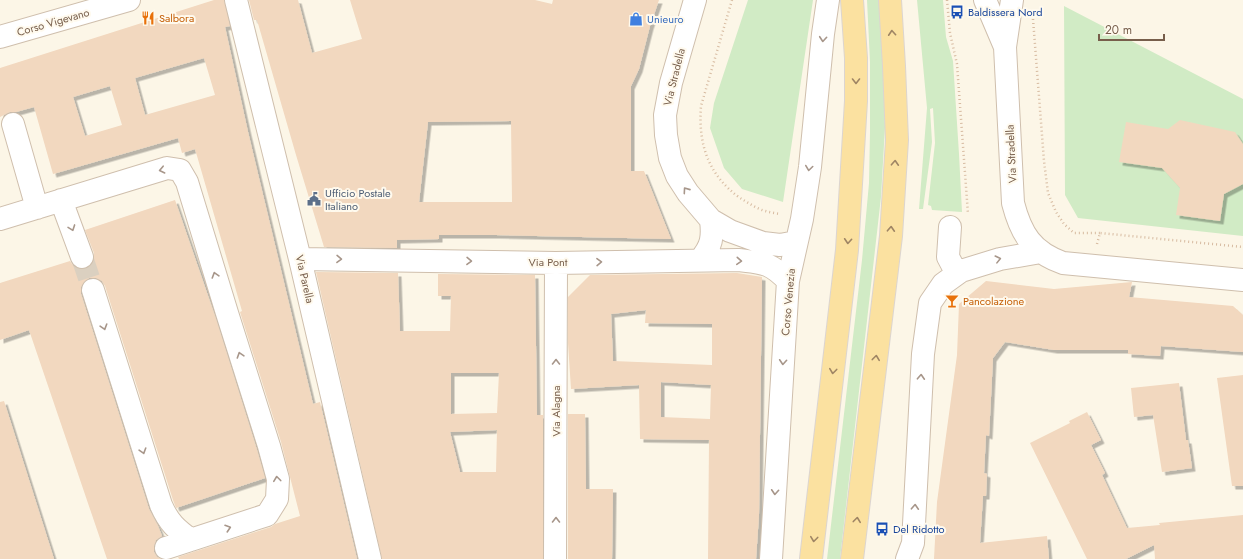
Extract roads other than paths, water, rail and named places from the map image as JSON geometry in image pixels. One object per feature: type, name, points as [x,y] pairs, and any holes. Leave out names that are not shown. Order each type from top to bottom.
[{"type":"main road","points":[[811,559],[848,250],[856,101],[856,58],[852,0]]},
{"type":"main road","points":[[852,559],[891,236],[897,140],[890,0]]},
{"type":"street","name":"Corso Vigevano","points":[[0,37],[129,0]]},
{"type":"street","name":"Via Parella","points":[[236,0],[300,259],[370,559]]},
{"type":"street","name":"Via Stradella","points":[[695,0],[671,83],[665,115],[666,135],[670,158],[677,176],[688,193],[711,220],[730,231],[763,243],[780,245],[796,242]]},
{"type":"street","name":"Corso Venezia","points":[[771,559],[788,281],[802,219],[810,167],[823,34],[828,0]]},
{"type":"street","name":"Via Stradella","points":[[985,0],[1005,47]]},
{"type":"street","name":"Via Stradella","points":[[1012,0],[1005,47],[1014,203],[1016,216],[1030,242],[1041,252],[1051,258],[1063,262],[1243,280]]},
{"type":"street","points":[[12,124],[37,208]]},
{"type":"street","points":[[0,219],[167,168],[180,170],[187,182],[278,479],[277,499],[267,515],[166,548]]},
{"type":"street","points":[[62,200],[82,256]]},
{"type":"street","points":[[700,260],[710,246],[712,237],[711,220]]},
{"type":"street","points":[[950,227],[948,257],[959,273]]},
{"type":"street","points":[[907,559],[913,542],[922,354],[930,303],[943,284],[959,273],[1000,259],[1041,252]]},
{"type":"street","name":"Via Pont","points":[[300,259],[556,263],[738,260],[768,264],[776,268],[788,281]]},
{"type":"street","name":"Via Alagna","points":[[556,263],[556,559]]},
{"type":"street","points":[[93,290],[161,505],[167,518],[173,526],[191,540]]},
{"type":"tunnel","points":[[82,257],[93,290]]},
{"type":"place","name":"Baldissera Nord","points":[[957,12]]},
{"type":"place","name":"Salbora","points":[[148,18]]},
{"type":"place","name":"Unieuro","points":[[636,19]]},
{"type":"place","name":"Ufficio Postale Italiano","points":[[314,199]]},
{"type":"place","name":"Pancolazione","points":[[952,301]]},
{"type":"place","name":"Del Ridotto","points":[[882,529]]}]
